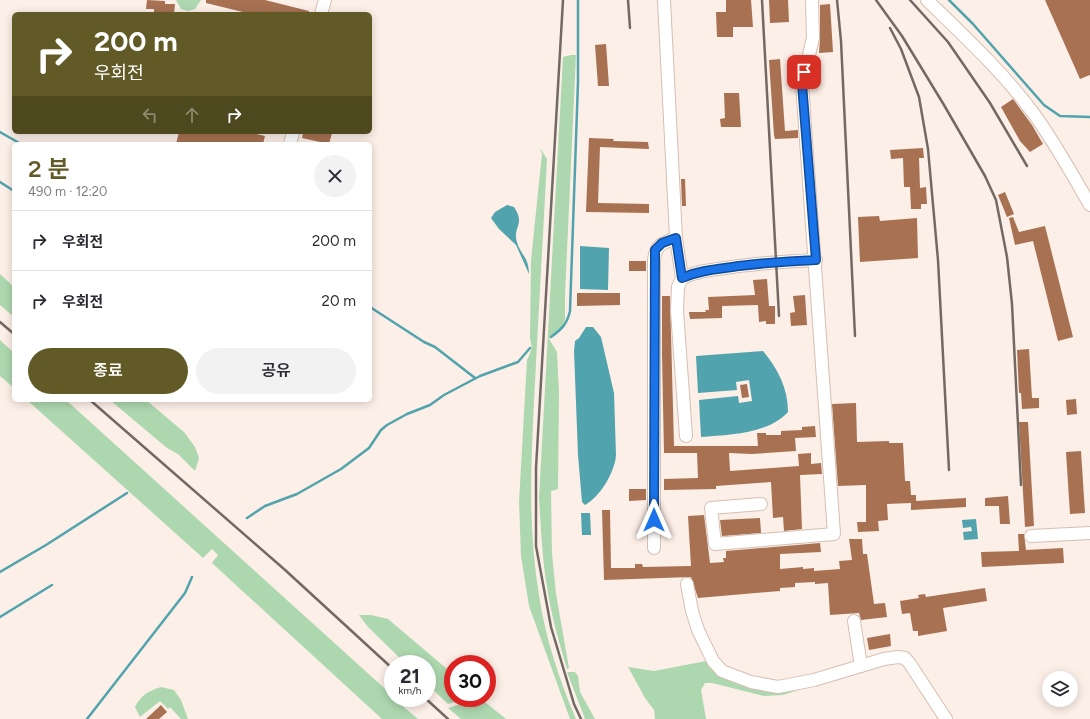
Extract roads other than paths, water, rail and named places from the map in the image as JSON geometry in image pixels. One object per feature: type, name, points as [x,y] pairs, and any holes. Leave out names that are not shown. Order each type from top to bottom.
[{"type":"street","points":[[322,12],[325,0]]},
{"type":"street","points":[[664,0],[676,238],[682,278],[678,287],[677,311],[686,436]]},
{"type":"street","points":[[761,504],[711,508],[715,544],[834,534],[816,260],[802,84],[813,38],[812,0]]},
{"type":"street","points":[[927,0],[985,57],[1034,114],[1059,151],[1090,205]]},
{"type":"street","points":[[654,548],[654,260],[655,250],[658,246],[676,238]]},
{"type":"street","points":[[682,278],[695,272],[716,269],[776,262],[816,260]]},
{"type":"street","points":[[1031,536],[1090,533]]},
{"type":"street","points":[[687,584],[692,611],[698,630],[713,661],[722,671],[750,682],[778,687],[814,680],[884,659],[898,657],[905,658],[914,669],[946,719]]},
{"type":"street","points":[[854,621],[861,666]]},
{"type":"water","points":[[507,205],[514,207],[519,218],[516,237],[519,247],[528,264],[529,274],[516,245],[499,229],[491,218],[495,212]]},
{"type":"water","points":[[580,246],[609,248],[608,290],[580,289]]},
{"type":"water","points":[[586,327],[593,327],[601,337],[614,393],[616,455],[613,469],[606,483],[596,496],[585,505],[582,502],[578,455],[574,351],[575,341],[579,338]]},
{"type":"water","points":[[763,351],[778,372],[781,379],[788,403],[788,412],[770,425],[759,429],[736,434],[701,437],[699,400],[738,396],[739,403],[752,401],[749,380],[736,382],[737,390],[698,393],[696,356]]},
{"type":"water","points":[[581,513],[590,513],[591,535],[582,535]]},
{"type":"water","points":[[976,519],[978,539],[964,540],[963,532],[972,531],[971,527],[963,528],[962,520]]},
{"type":"waterway","points":[[551,337],[564,326],[570,311],[578,82],[578,0]]},
{"type":"waterway","points":[[949,0],[973,24],[1044,105],[1060,116],[1090,117]]},
{"type":"waterway","points":[[0,132],[18,142]]},
{"type":"waterway","points":[[0,182],[12,190]]},
{"type":"waterway","points":[[372,308],[424,342],[435,347],[475,378]]},
{"type":"waterway","points":[[247,518],[265,506],[297,494],[341,469],[369,448],[381,430],[387,425],[407,414],[430,405],[444,395],[480,376],[518,362],[530,348]]},
{"type":"waterway","points":[[0,572],[46,545],[127,493]]},
{"type":"waterway","points":[[87,719],[185,593],[192,577]]},
{"type":"waterway","points":[[0,617],[52,585]]},
{"type":"railway","points":[[563,0],[536,468],[536,546],[551,627],[574,704],[581,719]]},
{"type":"railway","points":[[628,0],[630,28]]},
{"type":"railway","points":[[762,0],[779,316]]},
{"type":"railway","points":[[837,0],[841,41],[855,336]]},
{"type":"railway","points":[[876,0],[902,36],[944,105],[985,176],[996,200],[1007,257],[1012,304],[1021,485]]},
{"type":"railway","points":[[910,0],[948,42],[990,103],[1027,166]]},
{"type":"railway","points":[[890,28],[901,49],[919,97],[928,149],[938,260],[949,470]]},
{"type":"railway","points":[[0,322],[12,332]]},
{"type":"railway","points":[[92,402],[284,569],[384,661]]},
{"type":"railway","points":[[435,707],[448,719]]}]
